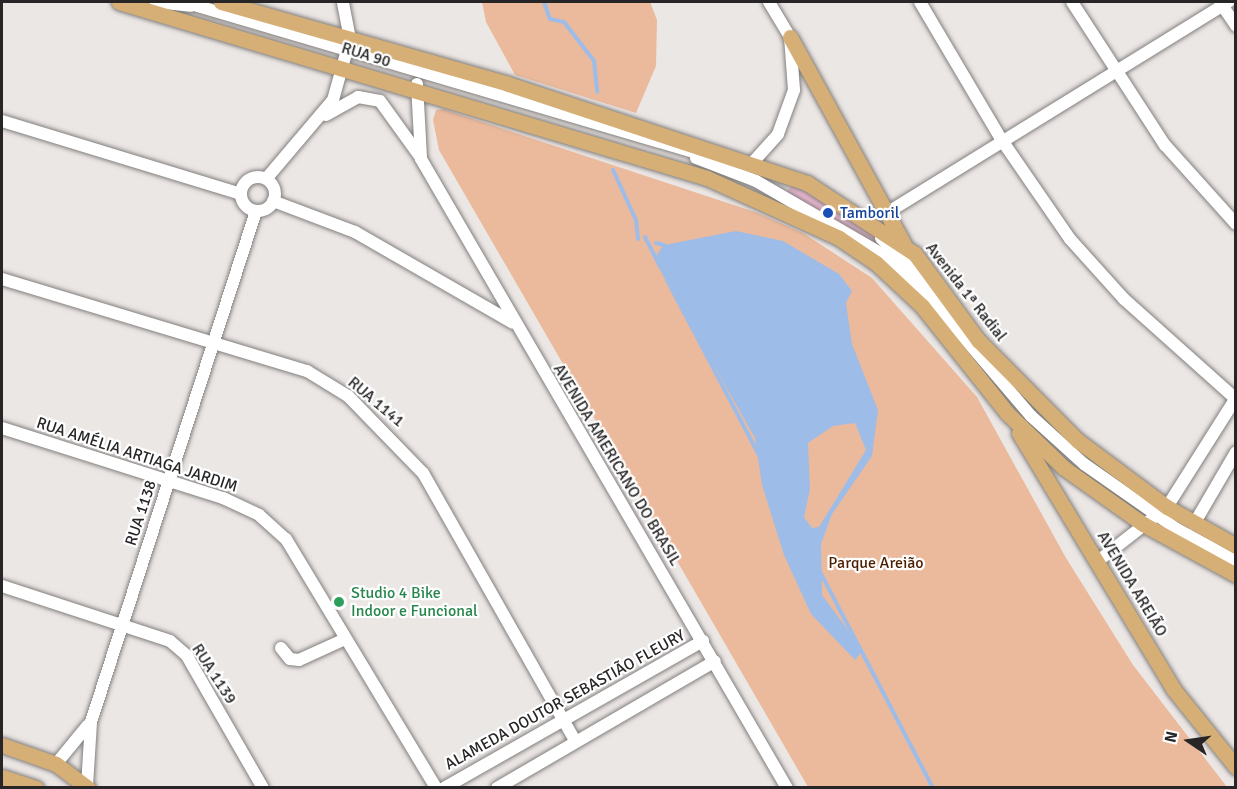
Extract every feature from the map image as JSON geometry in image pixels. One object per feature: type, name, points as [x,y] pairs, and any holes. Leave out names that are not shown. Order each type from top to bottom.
[{"type":"main road","name":"RUA 90","points":[[119,2],[347,52],[414,56],[598,112]]},
{"type":"main road","name":"RUA 90","points":[[221,2],[417,81],[602,145]]},
{"type":"main road","points":[[790,37],[890,211],[904,244]]},
{"type":"main road","name":"Avenida 1ª Radial","points":[[598,112],[754,161],[807,183],[904,244],[978,340],[1029,394],[1155,516],[1236,575]]},
{"type":"main road","name":"Avenida 1ª Radial","points":[[602,145],[707,178],[839,238],[876,263],[922,306],[1006,413],[1064,468],[1155,516],[1194,524],[1236,546]]},
{"type":"main road","name":"AVENIDA AREIÃO","points":[[1006,413],[1098,561],[1174,690],[1236,766]]},
{"type":"main road","points":[[2,745],[56,764],[87,787]]},
{"type":"main road","points":[[2,777],[31,785]]},
{"type":"street","points":[[155,2],[189,4],[347,52]]},
{"type":"street","points":[[273,201],[256,211],[246,206],[241,194],[248,180],[266,180],[325,116],[347,52],[344,2]]},
{"type":"street","points":[[754,161],[790,111],[790,37],[769,2]]},
{"type":"street","points":[[920,2],[1001,139],[1070,239],[1124,299],[1235,399],[1155,516],[1098,561]]},
{"type":"street","points":[[1072,2],[1114,73],[1165,146],[1236,224]]},
{"type":"street","points":[[890,211],[1001,139],[1114,73],[1223,3],[1236,26]]},
{"type":"street","name":"AVENIDA AMERICANO DO BRASIL","points":[[414,56],[421,159]]},
{"type":"street","points":[[417,81],[793,181],[871,228],[914,269],[939,308]]},
{"type":"street","name":"AVENIDA AMERICANO DO BRASIL","points":[[325,116],[358,97],[388,108],[421,159],[514,324],[715,660],[787,788]]},
{"type":"street","points":[[2,121],[241,194]]},
{"type":"street","points":[[669,148],[756,181],[882,254],[939,308],[1031,416],[1084,464],[1155,516],[1236,561]]},
{"type":"street","points":[[266,180],[274,189],[273,201]]},
{"type":"street","points":[[273,201],[355,232],[514,324]]},
{"type":"street","name":"RUA 1138","points":[[87,787],[91,722],[256,211]]},
{"type":"street","name":"RUA 1141","points":[[2,279],[307,371],[348,396],[394,438],[423,473],[576,742]]},
{"type":"street","name":"RUA AMÉLIA ARTIAGA JARDIM","points":[[2,428],[169,480],[259,515],[286,539],[436,788]]},
{"type":"street","points":[[1194,524],[1236,452]]},
{"type":"street","name":"RUA 1139","points":[[2,586],[122,623],[170,641],[187,656],[263,788]]},
{"type":"street","points":[[281,648],[299,660],[345,639]]},
{"type":"street","name":"ALAMEDA DOUTOR SEBASTIÃO FLEURY","points":[[444,788],[703,641]]},
{"type":"street","points":[[497,788],[715,660]]},
{"type":"street","name":"RUA 1138","points":[[56,764],[91,722]]},
{"type":"street","points":[[4,788],[31,785]]},
{"type":"green space","points":[[482,2],[650,2],[657,20],[656,66],[636,113],[515,75],[486,22]]},
{"type":"green space","name":"Parque Areião","points":[[443,109],[758,213],[803,233],[872,278],[977,397],[1066,558],[1133,665],[1227,787],[808,787],[439,150],[433,120],[436,110]]},
{"type":"water","points":[[736,231],[783,241],[839,274],[852,291],[846,303],[852,344],[878,410],[872,456],[832,514],[821,544],[822,595],[863,650],[855,660],[811,614],[784,555],[762,485],[755,438],[661,272],[657,254],[664,245]],"holes":[[[855,423],[866,450],[819,527],[812,528],[804,517],[810,489],[808,443],[833,426]]]},
{"type":"building","name":"Tamboril","points":[[793,185],[869,229],[878,239],[875,244],[786,192]]},
{"type":"waterway","points":[[544,2],[550,19],[564,22],[594,61],[597,92]]},
{"type":"waterway","points":[[613,170],[636,220],[638,239]]},
{"type":"waterway","points":[[645,237],[661,268]]},
{"type":"waterway","points":[[656,243],[664,245]]},
{"type":"waterway","points":[[667,280],[760,457]]},
{"type":"waterway","points":[[819,570],[933,788]]},
{"type":"place","name":"Tamboril","points":[[828,213]]},
{"type":"place","name":"Studio 4 Bike Indoor e Funcional","points":[[339,602]]}]
